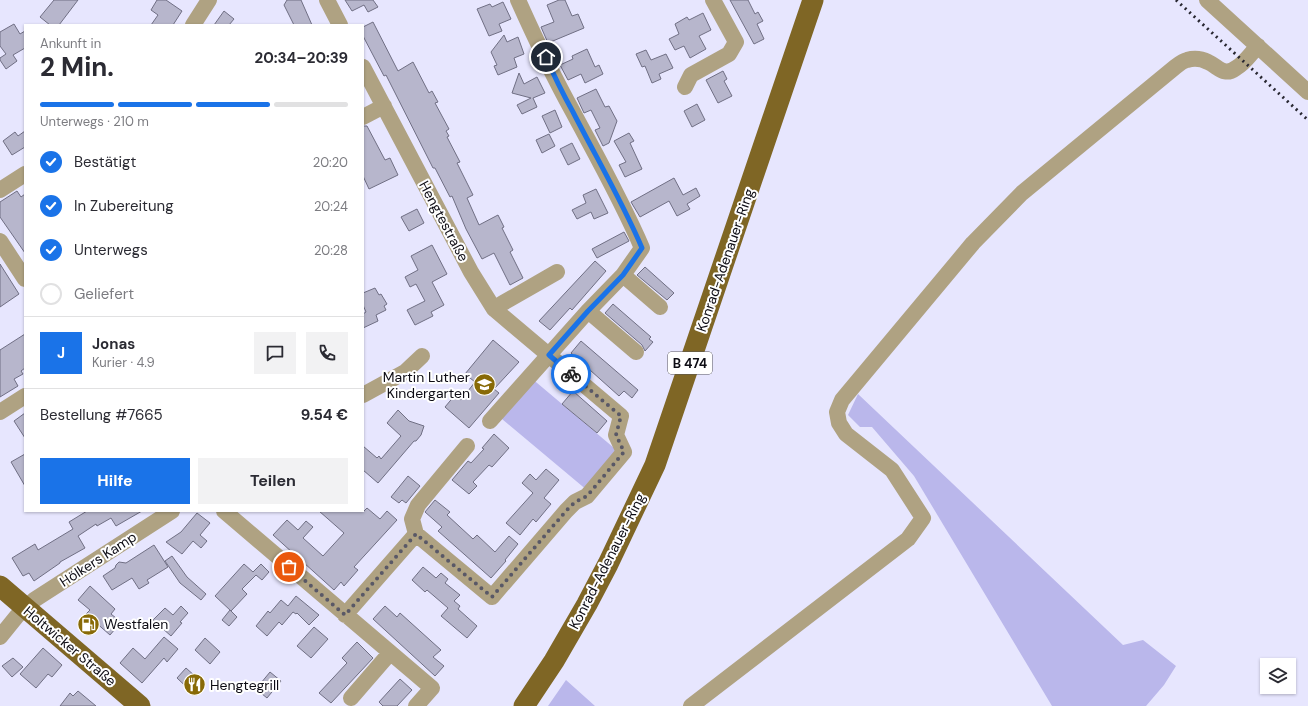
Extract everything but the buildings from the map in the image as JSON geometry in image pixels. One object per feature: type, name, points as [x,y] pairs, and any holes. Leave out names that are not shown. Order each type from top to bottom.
[{"type":"main road","name":"Konrad-Adenauer-Ring","points":[[524,706],[554,661],[587,604],[608,564],[655,465],[813,0]]},
{"type":"main road","name":"Holtwicker Straße","points":[[0,586],[140,706]]},
{"type":"street","points":[[193,24],[209,0]]},
{"type":"street","points":[[327,0],[339,24]]},
{"type":"street","points":[[490,421],[588,311],[623,275],[642,248],[610,181],[572,112],[518,0]]},
{"type":"street","points":[[685,87],[691,75],[729,54],[736,42],[713,0]]},
{"type":"street","points":[[1207,0],[1308,92]]},
{"type":"street","points":[[692,706],[908,540],[923,518],[892,470],[846,434],[839,423],[837,412],[842,400],[972,243],[1022,193],[1185,60],[1196,59],[1210,63],[1217,69],[1226,72],[1231,71],[1240,65],[1258,46]]},
{"type":"street","name":"Hengtestraße","points":[[364,69],[468,265],[494,309],[621,416],[616,435],[624,452],[587,496],[575,502],[566,511],[492,597],[416,534]]},
{"type":"street","points":[[364,116],[384,106]]},
{"type":"street","points":[[0,190],[24,175]]},
{"type":"street","points":[[0,241],[24,277]]},
{"type":"street","points":[[494,309],[503,302],[557,272]]},
{"type":"street","points":[[623,275],[660,308]]},
{"type":"street","points":[[588,311],[636,352]]},
{"type":"street","points":[[364,394],[405,372],[422,356]]},
{"type":"street","points":[[0,412],[24,397]]},
{"type":"street","points":[[345,615],[416,534],[412,519],[418,504],[467,446]]},
{"type":"street","name":"Hölkers Kamp","points":[[0,637],[25,607],[169,512]]},
{"type":"street","points":[[225,512],[432,688],[416,706]]},
{"type":"street","points":[[351,698],[390,653]]},
{"type":"shaded area","points":[[530,377],[620,453],[588,491],[496,414]]},
{"type":"shaded area","points":[[858,394],[1123,645],[1143,640],[1176,666],[1164,685],[1146,706],[1052,706],[914,476],[872,427],[860,427],[848,415]]},
{"type":"shaded area","points":[[566,680],[595,706],[548,706]]},
{"type":"railway","points":[[1176,0],[1308,120]]},
{"type":"way so far","points":[[289,567],[345,615],[416,534],[492,597],[566,511],[575,502],[587,496],[624,452],[616,435],[621,416],[571,374]]},
{"type":"place","name":"Martin Luther Kindergarten","points":[[485,385]]},
{"type":"place","name":"Westfalen","points":[[88,624]]},
{"type":"place","name":"Hengtegrill","points":[[195,685]]},
{"type":"route","points":[[546,57],[572,112],[610,181],[642,248],[623,275],[588,311],[549,355],[571,374]]}]
